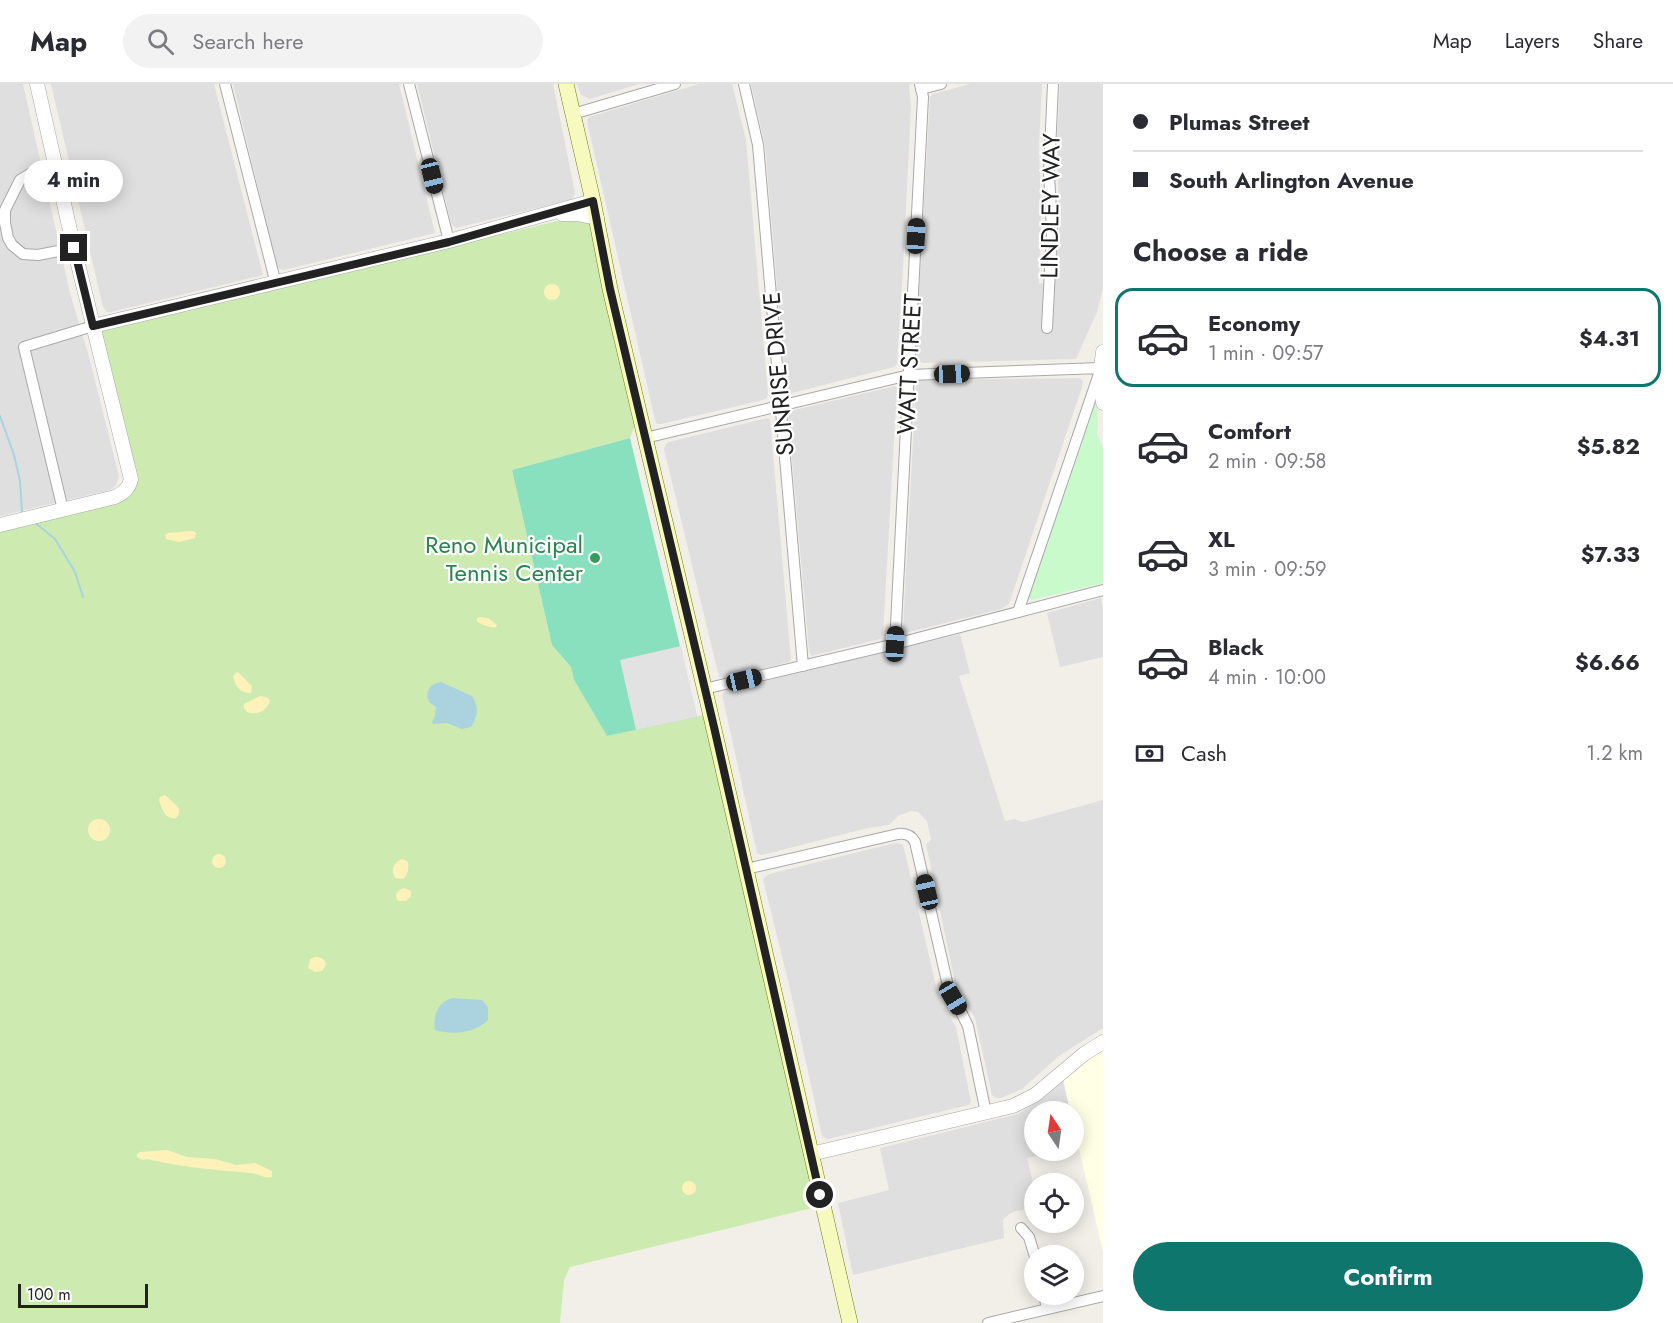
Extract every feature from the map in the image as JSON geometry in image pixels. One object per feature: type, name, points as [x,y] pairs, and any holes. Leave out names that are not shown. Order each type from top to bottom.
[{"type":"main road","points":[[566,84],[597,218],[610,289],[705,689],[850,1323]]},
{"type":"street","points":[[0,525],[115,497],[126,490],[130,484],[130,474],[74,248],[37,84]]},
{"type":"street","points":[[225,84],[276,284]]},
{"type":"street","points":[[409,84],[449,242]]},
{"type":"street","points":[[573,114],[675,84]]},
{"type":"street","name":"SUNRISE DRIVE","points":[[744,84],[758,145],[803,666]]},
{"type":"street","points":[[920,86],[941,84]]},
{"type":"street","name":"LINDLEY WAY","points":[[1047,328],[1052,231],[1049,173],[1053,84]]},
{"type":"street","name":"WATT STREET","points":[[895,644],[923,97],[920,86]]},
{"type":"street","points":[[55,166],[39,169],[20,180],[5,210],[4,239],[17,250],[30,255],[74,248]]},
{"type":"street","points":[[63,510],[24,347],[93,326],[449,242],[593,201]]},
{"type":"street","points":[[537,218],[573,213],[597,218]]},
{"type":"street","points":[[1103,352],[1101,368],[1103,403]]},
{"type":"street","points":[[645,438],[909,375],[1101,368]]},
{"type":"street","points":[[1018,612],[1101,368]]},
{"type":"street","points":[[705,689],[895,644],[1103,590]]},
{"type":"street","points":[[746,869],[898,834],[908,834],[912,837],[948,986],[968,1026],[986,1113]]},
{"type":"street","points":[[811,1154],[1013,1106],[1035,1095],[1084,1054],[1103,1042]]},
{"type":"street","points":[[1021,1228],[1029,1237],[1031,1245]]},
{"type":"street","points":[[988,1323],[1103,1296]]},
{"type":"street","points":[[1046,1305],[1047,1309]]},
{"type":"shaded area","points":[[0,84],[23,84],[70,293],[119,476],[116,485],[110,490],[0,516]]},
{"type":"shaded area","points":[[51,84],[214,84],[263,275],[107,312],[103,307]]},
{"type":"shaded area","points":[[233,84],[399,84],[435,233],[284,270],[277,267]]},
{"type":"shaded area","points":[[417,84],[553,84],[574,196],[571,200],[454,227],[451,223]]},
{"type":"shaded area","points":[[577,84],[639,84],[590,99],[581,95]]},
{"type":"shaded area","points":[[699,84],[732,84],[746,140],[768,394],[763,400],[657,424],[587,121],[589,117]]},
{"type":"shaded area","points":[[751,84],[909,84],[911,108],[903,267],[897,364],[894,367],[788,394],[786,391],[765,146]]},
{"type":"shaded area","points":[[970,84],[1042,84],[1039,144],[1041,217],[1039,284],[1055,280],[1059,225],[1057,139],[1060,84],[1103,84],[1103,289],[1097,312],[1076,359],[923,363],[917,361],[915,357],[930,97],[933,94]]},
{"type":"shaded area","points":[[1080,378],[1083,381],[1082,387],[1009,604],[1001,609],[905,633],[903,629],[916,384],[919,380]]},
{"type":"shaded area","points":[[895,386],[897,389],[883,634],[880,639],[811,656],[788,415],[790,411]]},
{"type":"shaded area","points":[[770,419],[791,660],[724,678],[719,677],[664,449],[669,442]]},
{"type":"shaded area","points":[[1101,598],[1103,657],[1060,667],[1047,613]]},
{"type":"shaded area","points":[[960,634],[970,673],[959,676],[1005,821],[1015,819],[1023,822],[1103,800],[1103,1028],[1059,1056],[1022,1089],[1001,1098],[992,1095],[975,1018],[956,987],[926,844],[931,840],[927,821],[918,812],[911,811],[898,816],[889,825],[868,828],[761,855],[757,853],[722,694],[725,691]]},
{"type":"shaded area","points":[[681,646],[697,717],[636,730],[620,660]]},
{"type":"shaded area","points":[[895,843],[902,844],[904,848],[938,995],[956,1027],[971,1102],[968,1105],[828,1139],[822,1136],[763,879],[769,874]]},
{"type":"shaded area","points":[[1103,1043],[1103,1252],[1082,1161],[1084,1161],[1084,1101],[1068,1101],[1062,1073]]},
{"type":"shaded area","points":[[1063,1081],[1068,1101],[1039,1101]]},
{"type":"shaded area","points":[[1024,1110],[1024,1161],[1028,1161],[1031,1173],[1024,1173],[1024,1208],[1009,1214],[1003,1220],[1004,1238],[853,1275],[838,1203],[889,1190],[880,1148],[1018,1114]]},
{"type":"green space","points":[[587,214],[635,425],[630,438],[512,470],[552,645],[571,667],[574,680],[607,736],[703,715],[816,1207],[570,1267],[564,1280],[560,1323],[0,1323],[0,529],[131,490],[100,329]]},
{"type":"green space","points":[[1096,394],[1097,433],[1103,449],[1103,583],[1031,600],[1028,596]]},
{"type":"green space","name":"Reno Municipal Tennis Center","points":[[630,438],[697,717],[607,736],[574,680],[571,667],[552,645],[512,470]]},
{"type":"sand","points":[[552,284],[560,292],[552,300],[544,292]]},
{"type":"sand","points":[[193,531],[196,533],[195,538],[179,542],[166,539],[165,535],[168,533]]},
{"type":"sand","points":[[480,617],[488,618],[497,625],[496,627],[483,625],[477,621]]},
{"type":"sand","points":[[237,672],[252,686],[251,693],[244,692],[237,686],[233,676]]},
{"type":"sand","points":[[260,696],[270,700],[267,707],[258,713],[247,712],[244,704]]},
{"type":"sand","points":[[165,795],[179,809],[176,818],[167,816],[163,810],[159,800]]},
{"type":"sand","points":[[99,819],[107,822],[110,830],[107,838],[99,841],[91,838],[88,830],[91,822]]},
{"type":"sand","points":[[219,854],[224,856],[226,861],[224,866],[219,868],[214,866],[212,861],[214,856]]},
{"type":"sand","points":[[403,859],[408,862],[407,874],[403,879],[395,878],[394,866]]},
{"type":"sand","points":[[404,888],[411,891],[411,896],[406,901],[398,901],[397,893]]},
{"type":"sand","points":[[315,957],[325,961],[326,965],[322,971],[315,972],[308,968],[310,959]]},
{"type":"sand","points":[[167,1150],[187,1157],[215,1159],[236,1165],[255,1163],[272,1171],[272,1177],[143,1160],[137,1157],[140,1152]]},
{"type":"sand","points":[[689,1181],[694,1183],[696,1188],[694,1193],[689,1195],[684,1193],[682,1188],[684,1183]]},
{"type":"water","points":[[441,682],[472,696],[477,712],[471,727],[462,729],[447,723],[433,724],[436,707],[429,702],[428,691],[431,686]]},
{"type":"water","points":[[453,998],[482,1000],[488,1007],[488,1020],[470,1031],[448,1033],[435,1030],[437,1010],[443,1003]]},
{"type":"waterway","points":[[0,416],[14,455],[24,514]]},
{"type":"waterway","points":[[33,521],[55,539],[75,572],[83,597]]},
{"type":"place","name":"Reno Municipal Tennis Center","points":[[595,558]]},
{"type":"route","points":[[74,248],[93,326],[449,242],[593,201],[610,289],[714,727],[820,1195]]}]
